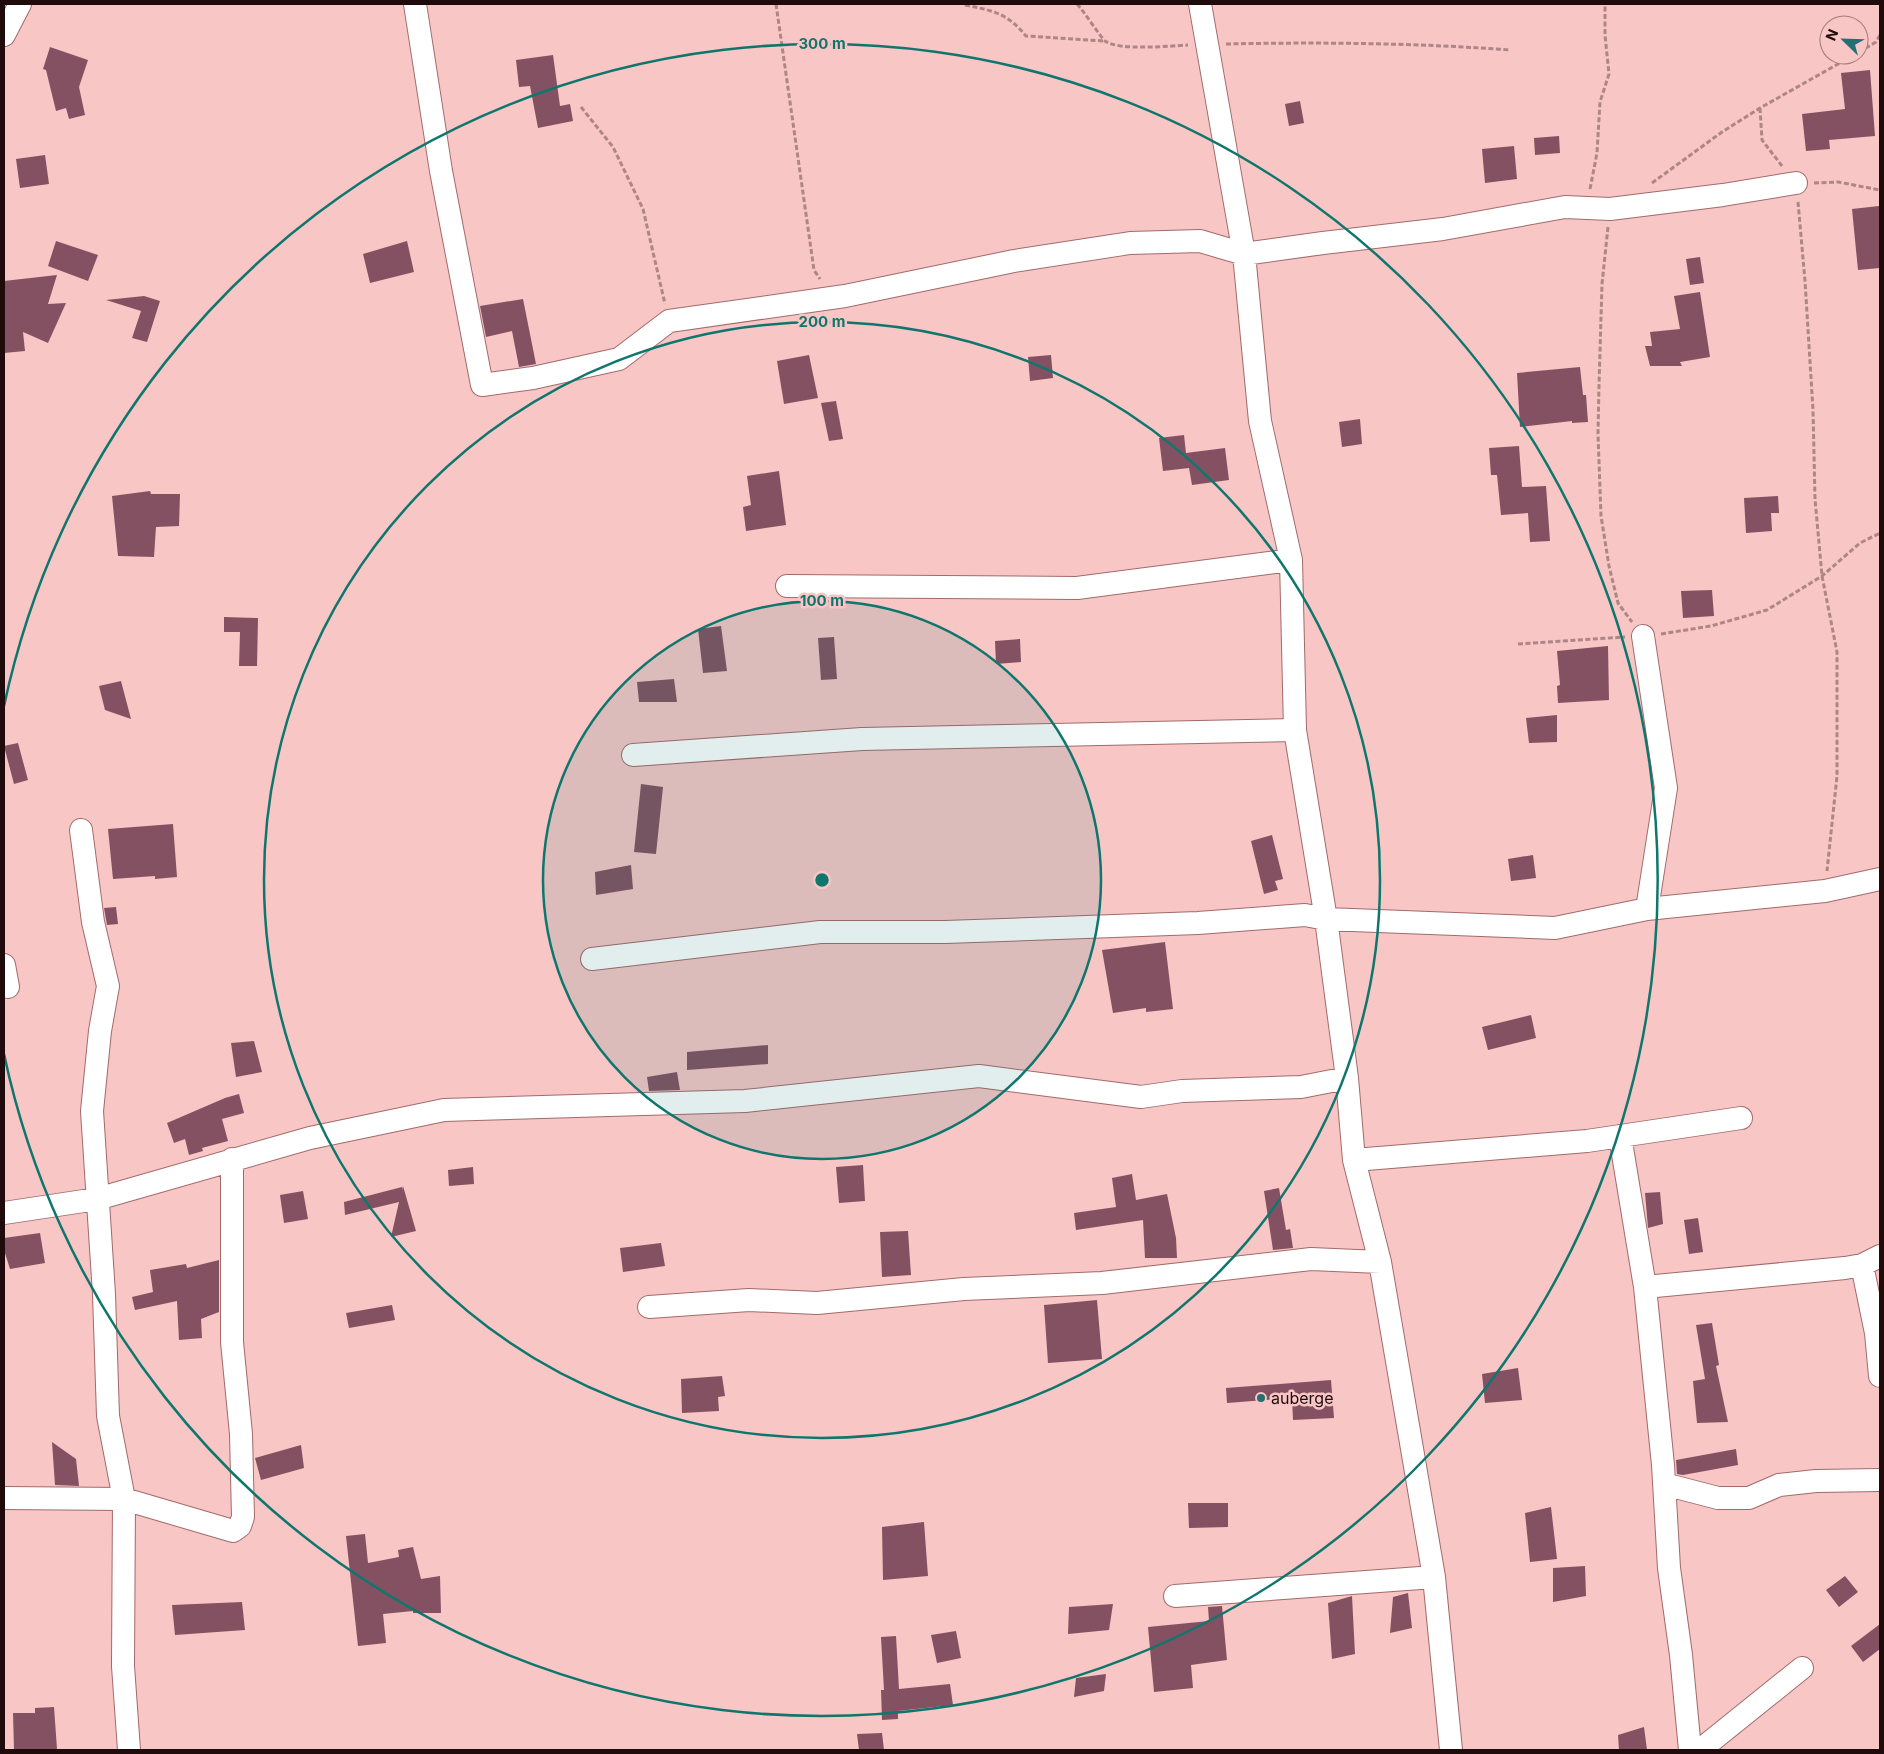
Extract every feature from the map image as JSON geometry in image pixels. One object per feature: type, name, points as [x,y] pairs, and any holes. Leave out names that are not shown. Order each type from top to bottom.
[{"type":"street","points":[[4,35],[20,4]]},
{"type":"street","points":[[415,4],[441,170],[482,385],[533,378],[619,358],[669,321],[845,296],[1014,261],[1130,242],[1200,241],[1244,254],[1443,229],[1565,207],[1610,209],[1723,195],[1796,183]]},
{"type":"street","points":[[1200,4],[1244,254],[1260,421],[1290,560],[1295,730],[1326,919],[1347,1078],[1354,1160],[1380,1262],[1434,1577],[1451,1750]]},
{"type":"street","points":[[786,586],[1077,588],[1290,560]]},
{"type":"street","points":[[1643,636],[1666,788],[1647,909]]},
{"type":"street","points":[[632,755],[862,739],[1295,730]]},
{"type":"street","points":[[81,830],[84,866],[90,889],[93,922],[108,986],[100,1031],[92,1111],[104,1294],[108,1416],[124,1499],[124,1666],[129,1750]]},
{"type":"street","points":[[592,959],[820,932],[954,932],[1198,923],[1305,915],[1326,919],[1554,928],[1647,909],[1825,891],[1880,880]]},
{"type":"street","points":[[4,965],[8,987]]},
{"type":"street","points":[[4,1213],[97,1200],[232,1159],[310,1138],[444,1110],[745,1101],[979,1076],[1141,1097],[1182,1091],[1301,1087],[1347,1078]]},
{"type":"street","points":[[1354,1160],[1577,1142],[1740,1118]]},
{"type":"street","points":[[1620,1136],[1645,1287],[1664,1484],[1669,1568],[1682,1655],[1690,1750]]},
{"type":"street","points":[[4,1498],[124,1499],[233,1531],[240,1526],[244,1517],[241,1434],[232,1342],[232,1159]]},
{"type":"street","points":[[649,1307],[749,1300],[817,1303],[964,1289],[1102,1283],[1311,1259],[1380,1262]]},
{"type":"street","points":[[1645,1287],[1871,1260],[1880,1376]]},
{"type":"street","points":[[1664,1484],[1718,1498],[1749,1498],[1779,1486],[1816,1481],[1880,1480]]},
{"type":"street","points":[[1175,1596],[1434,1577]]},
{"type":"street","points":[[1700,1750],[1802,1668]]},
{"type":"path","points":[[776,4],[814,270],[822,282],[845,296]]},
{"type":"path","points":[[1077,4],[1104,41]]},
{"type":"path","points":[[1605,4],[1605,35],[1609,74],[1600,102],[1597,153],[1589,196],[1610,209],[1602,284],[1599,385],[1598,434],[1601,516],[1609,566],[1618,603],[1643,636]]},
{"type":"path","points":[[966,5],[1000,12],[1015,23],[1026,36],[1104,41],[1111,44],[1138,47],[1330,42],[1434,45],[1510,50]]},
{"type":"path","points":[[1869,46],[1876,42],[1880,35]]},
{"type":"path","points":[[1646,188],[1722,132],[1836,65]]},
{"type":"path","points":[[581,107],[613,147],[643,210],[669,321]]},
{"type":"path","points":[[1760,108],[1762,140],[1796,183],[1805,281],[1816,499],[1822,576],[1837,652],[1837,776],[1825,891]]},
{"type":"path","points":[[1796,183],[1838,182],[1880,190]]},
{"type":"path","points":[[1518,644],[1643,636],[1712,626],[1767,610],[1822,576],[1860,542],[1880,532]]},
{"type":"building","points":[[50,47],[88,60],[79,87],[85,115],[69,119],[66,108],[56,111],[46,70],[43,69]]},
{"type":"building","points":[[553,55],[560,106],[570,104],[573,121],[538,128],[530,86],[519,87],[516,60]]},
{"type":"building","points":[[1870,70],[1875,136],[1829,140],[1830,149],[1806,151],[1802,114],[1845,109],[1841,73]]},
{"type":"building","points":[[1300,101],[1304,123],[1289,126],[1285,104]]},
{"type":"building","points":[[1559,136],[1560,153],[1535,155],[1534,138]]},
{"type":"building","points":[[1514,146],[1517,179],[1485,183],[1482,149]]},
{"type":"building","points":[[45,155],[49,184],[20,188],[16,159]]},
{"type":"building","points":[[1879,206],[1880,268],[1858,270],[1852,209]]},
{"type":"building","points":[[56,241],[98,255],[88,281],[48,266]]},
{"type":"building","points":[[407,241],[414,272],[370,283],[363,254]]},
{"type":"building","points":[[1700,257],[1704,283],[1690,285],[1686,259]]},
{"type":"building","points":[[57,275],[48,304],[66,303],[48,343],[23,332],[25,351],[4,353],[4,281]]},
{"type":"building","points":[[1700,292],[1710,357],[1680,362],[1682,366],[1650,366],[1645,346],[1652,346],[1650,332],[1680,329],[1674,296]]},
{"type":"building","points":[[144,296],[160,301],[147,342],[132,338],[141,311],[106,300]]},
{"type":"building","points":[[523,299],[536,364],[519,367],[512,331],[486,337],[480,306]]},
{"type":"building","points":[[809,355],[818,398],[784,404],[777,361]]},
{"type":"building","points":[[1051,355],[1053,378],[1030,381],[1028,357]]},
{"type":"building","points":[[1580,367],[1583,395],[1586,395],[1588,422],[1572,423],[1572,421],[1520,427],[1517,373]]},
{"type":"building","points":[[836,401],[843,439],[829,441],[821,403]]},
{"type":"building","points":[[1360,419],[1362,444],[1342,447],[1339,422]]},
{"type":"building","points":[[1184,435],[1186,453],[1225,448],[1229,480],[1192,485],[1189,468],[1163,471],[1159,438]]},
{"type":"building","points":[[1519,446],[1522,487],[1546,486],[1550,541],[1530,542],[1528,513],[1501,515],[1497,475],[1491,475],[1489,448]]},
{"type":"building","points":[[779,471],[786,525],[746,531],[743,507],[751,505],[747,476]]},
{"type":"building","points":[[150,491],[151,494],[180,494],[179,526],[156,527],[154,557],[118,556],[112,496]]},
{"type":"building","points":[[1778,496],[1779,513],[1771,513],[1772,531],[1746,533],[1744,498]]},
{"type":"building","points":[[1712,590],[1714,616],[1683,618],[1681,591]]},
{"type":"building","points":[[224,617],[258,618],[257,666],[239,666],[240,632],[224,632]]},
{"type":"building","points":[[721,626],[727,671],[703,673],[698,629]]},
{"type":"building","points":[[834,637],[837,679],[821,680],[818,638]]},
{"type":"building","points":[[1020,639],[1021,662],[996,664],[995,641]]},
{"type":"building","points":[[1608,646],[1609,700],[1558,703],[1557,686],[1560,685],[1557,651]]},
{"type":"building","points":[[674,679],[677,702],[639,702],[637,682]]},
{"type":"building","points":[[121,681],[131,719],[105,710],[99,686]]},
{"type":"building","points":[[1557,715],[1557,742],[1529,743],[1526,718]]},
{"type":"building","points":[[18,743],[28,780],[14,784],[4,746]]},
{"type":"building","points":[[641,784],[663,787],[656,854],[634,852]]},
{"type":"building","points":[[173,824],[177,877],[155,879],[155,876],[113,879],[108,829]]},
{"type":"building","points":[[1272,835],[1283,879],[1275,881],[1278,890],[1264,894],[1251,841]]},
{"type":"building","points":[[1533,855],[1536,878],[1511,881],[1508,859]]},
{"type":"building","points":[[631,865],[633,889],[596,895],[595,872]]},
{"type":"building","points":[[116,907],[118,924],[107,925],[104,908]]},
{"type":"building","points":[[1165,942],[1173,1009],[1146,1012],[1146,1008],[1113,1013],[1102,950]]},
{"type":"building","points":[[1531,1015],[1536,1038],[1488,1050],[1482,1027]]},
{"type":"building","points":[[254,1041],[262,1072],[236,1077],[231,1043]]},
{"type":"building","points":[[768,1045],[768,1064],[687,1070],[687,1052]]},
{"type":"building","points":[[677,1072],[680,1090],[649,1091],[647,1077]]},
{"type":"building","points":[[239,1094],[244,1113],[222,1119],[228,1141],[202,1148],[203,1151],[189,1155],[185,1139],[174,1143],[167,1123],[225,1098]]},
{"type":"building","points":[[863,1165],[865,1201],[839,1203],[836,1167]]},
{"type":"building","points":[[473,1167],[474,1184],[449,1186],[448,1170]]},
{"type":"building","points":[[1132,1174],[1136,1200],[1167,1194],[1176,1238],[1177,1258],[1145,1258],[1143,1220],[1076,1230],[1074,1213],[1116,1207],[1112,1178]]},
{"type":"building","points":[[403,1186],[416,1231],[391,1237],[399,1202],[345,1215],[344,1202],[402,1187],[402,1190]]},
{"type":"building","points":[[1279,1188],[1286,1230],[1290,1229],[1293,1248],[1273,1250],[1264,1191]]},
{"type":"building","points":[[303,1191],[308,1219],[284,1223],[280,1195]]},
{"type":"building","points":[[1660,1192],[1663,1224],[1648,1228],[1645,1193]]},
{"type":"building","points":[[1698,1218],[1703,1252],[1689,1254],[1684,1220]]},
{"type":"building","points":[[908,1231],[911,1275],[882,1277],[880,1232]]},
{"type":"building","points":[[40,1233],[45,1263],[10,1269],[4,1250],[4,1238]]},
{"type":"building","points":[[661,1243],[665,1266],[623,1272],[620,1248]]},
{"type":"building","points":[[219,1260],[219,1312],[201,1319],[202,1338],[179,1340],[177,1301],[135,1310],[132,1297],[153,1292],[150,1270],[186,1264],[187,1268]]},
{"type":"building","points":[[1097,1300],[1102,1359],[1048,1363],[1044,1305]]},
{"type":"building","points":[[392,1305],[395,1320],[349,1328],[346,1313]]},
{"type":"building","points":[[1712,1323],[1719,1365],[1716,1366],[1728,1422],[1697,1423],[1693,1381],[1705,1379],[1696,1325]]},
{"type":"building","points":[[1518,1368],[1522,1400],[1485,1403],[1482,1374]]},
{"type":"building","points":[[722,1376],[725,1396],[718,1397],[719,1411],[682,1413],[681,1379]]},
{"type":"building","points":[[1331,1380],[1334,1418],[1293,1420],[1292,1398],[1227,1403],[1226,1388]]},
{"type":"building","points":[[52,1442],[76,1459],[79,1486],[55,1485]]},
{"type":"building","points":[[301,1445],[304,1468],[261,1480],[255,1458]]},
{"type":"building","points":[[1736,1449],[1738,1465],[1683,1475],[1677,1474],[1676,1460]]},
{"type":"building","points":[[1188,1503],[1228,1503],[1228,1527],[1189,1528]]},
{"type":"building","points":[[1551,1507],[1557,1559],[1530,1562],[1525,1513]]},
{"type":"building","points":[[924,1522],[928,1576],[883,1580],[882,1527]]},
{"type":"building","points":[[365,1534],[368,1563],[399,1557],[398,1550],[413,1547],[421,1579],[440,1576],[441,1613],[413,1613],[413,1611],[383,1614],[386,1643],[358,1646],[346,1536]]},
{"type":"building","points":[[1585,1566],[1586,1596],[1553,1602],[1553,1568]]},
{"type":"building","points":[[1845,1576],[1858,1592],[1839,1607],[1826,1590]]},
{"type":"building","points":[[1408,1593],[1412,1628],[1390,1633],[1393,1597]]},
{"type":"building","points":[[1352,1596],[1355,1654],[1332,1659],[1328,1603]]},
{"type":"building","points":[[242,1602],[245,1630],[175,1635],[172,1605]]},
{"type":"building","points":[[1113,1604],[1109,1630],[1068,1634],[1069,1607]]},
{"type":"building","points":[[1222,1606],[1227,1660],[1191,1665],[1193,1688],[1154,1692],[1148,1627],[1209,1621],[1208,1607]]},
{"type":"building","points":[[1880,1624],[1880,1649],[1863,1662],[1851,1646]]},
{"type":"building","points":[[956,1631],[961,1658],[937,1663],[931,1635]]},
{"type":"building","points":[[896,1636],[899,1689],[950,1684],[953,1705],[898,1711],[898,1719],[882,1720],[881,1690],[884,1690],[881,1637]]},
{"type":"building","points":[[1106,1674],[1104,1691],[1074,1697],[1076,1678]]},
{"type":"building","points":[[54,1707],[57,1749],[14,1750],[13,1713],[35,1713],[35,1708]]},
{"type":"building","points":[[1644,1727],[1647,1750],[1619,1750],[1618,1735]]},
{"type":"building","points":[[882,1733],[884,1750],[859,1750],[857,1734]]},
{"type":"place","name":"auberge","points":[[1261,1398]]}]
